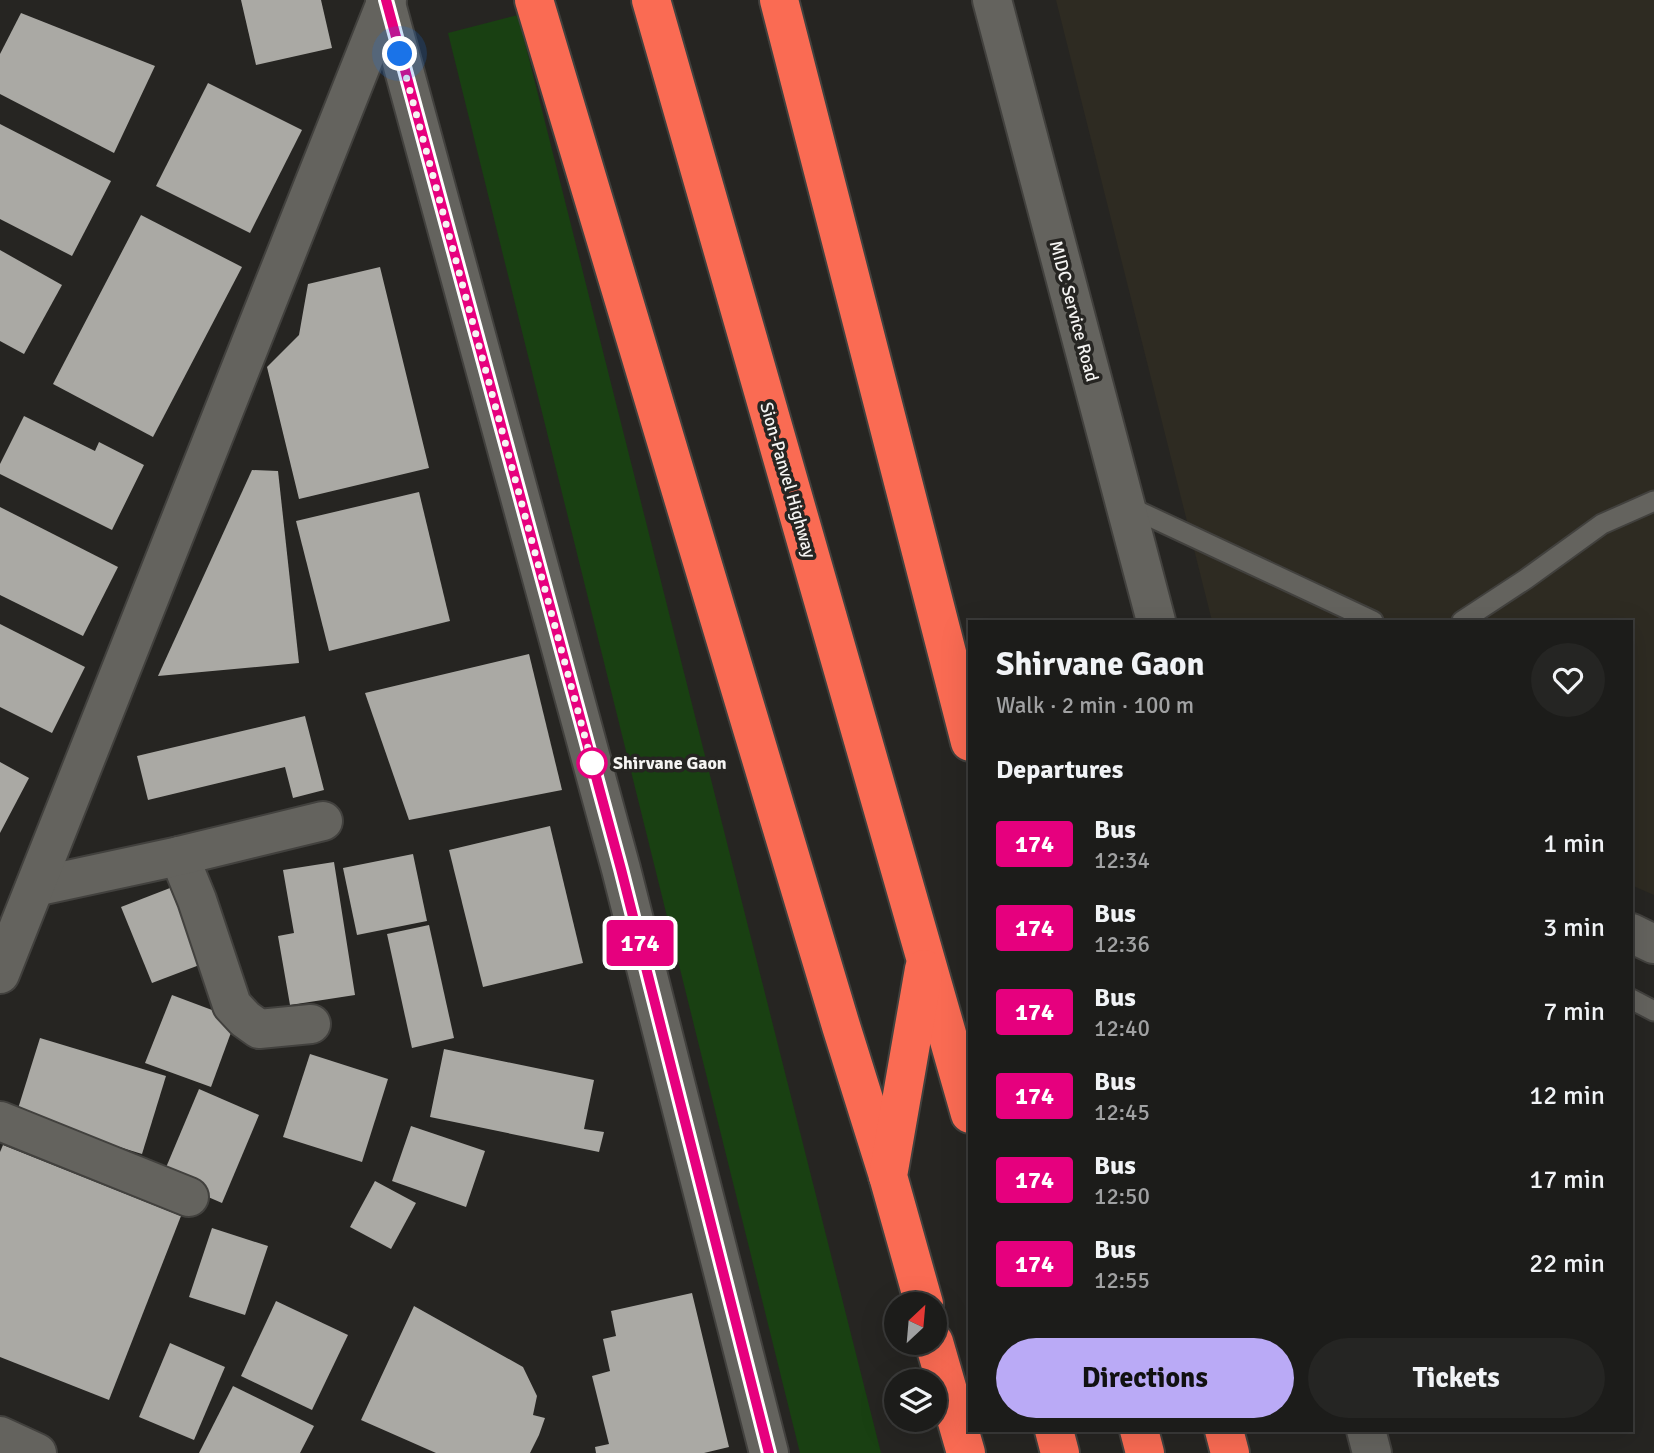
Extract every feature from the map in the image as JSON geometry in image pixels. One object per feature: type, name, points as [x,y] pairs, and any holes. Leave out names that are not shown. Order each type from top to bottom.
[{"type":"highway","points":[[534,0],[921,1292]]},
{"type":"highway","name":"Sion-Panvel Highway","points":[[650,0],[968,1108]]},
{"type":"highway","points":[[779,0],[968,734]]},
{"type":"highway","points":[[888,1176],[925,960]]},
{"type":"highway","points":[[938,1355],[965,1453]]},
{"type":"highway","points":[[1055,1432],[1060,1453]]},
{"type":"highway","points":[[1140,1432],[1145,1453]]},
{"type":"highway","points":[[1225,1432],[1230,1453]]},
{"type":"street","points":[[0,974],[387,0]]},
{"type":"street","points":[[387,0],[621,869],[769,1453]]},
{"type":"street","name":"MIDC Service Road","points":[[992,0],[1156,620]]},
{"type":"street","points":[[35,887],[180,856],[323,821]]},
{"type":"street","points":[[180,856],[232,1004],[258,1029],[311,1024]]},
{"type":"street","points":[[1633,934],[1654,944]]},
{"type":"street","points":[[0,1121],[189,1197]]},
{"type":"street","points":[[1367,1432],[1372,1453]]},
{"type":"street","points":[[0,1436],[37,1453]]},
{"type":"lane","points":[[1464,620],[1602,524],[1654,501]]},
{"type":"lane","points":[[1125,505],[1371,620]]},
{"type":"lane","points":[[1633,1000],[1654,1011]]},
{"type":"shaded area","points":[[1056,0],[1654,0],[1654,895],[1633,886],[1633,620],[1212,620]]},
{"type":"green space","points":[[518,15],[881,1453],[800,1453],[448,33]]},
{"type":"building","points":[[241,0],[321,0],[332,48],[256,65]]},
{"type":"building","points":[[21,13],[155,66],[114,153],[0,94],[0,54]]},
{"type":"building","points":[[208,83],[302,130],[250,233],[156,186]]},
{"type":"building","points":[[0,124],[111,181],[72,256],[0,219]]},
{"type":"building","points":[[141,215],[242,267],[153,437],[53,384]]},
{"type":"building","points":[[0,250],[62,285],[24,354],[0,341]]},
{"type":"building","points":[[380,267],[429,468],[299,499],[267,367],[299,335],[308,284]]},
{"type":"building","points":[[24,416],[95,451],[99,442],[144,465],[112,530],[0,474],[0,464]]},
{"type":"building","points":[[252,470],[278,471],[299,663],[158,676]]},
{"type":"building","points":[[419,492],[450,621],[329,651],[296,521]]},
{"type":"building","points":[[0,507],[118,567],[83,636],[0,595]]},
{"type":"building","points":[[0,624],[85,667],[52,733],[0,707]]},
{"type":"building","points":[[529,654],[562,790],[409,820],[365,693]]},
{"type":"building","points":[[305,716],[324,790],[293,798],[285,767],[148,800],[137,756]]},
{"type":"building","points":[[0,762],[29,778],[0,833]]},
{"type":"building","points":[[550,826],[583,963],[483,987],[449,850]]},
{"type":"building","points":[[413,854],[427,921],[357,935],[343,868]]},
{"type":"building","points":[[334,862],[355,995],[290,1005],[278,936],[294,933],[283,870]]},
{"type":"building","points":[[170,888],[202,964],[152,983],[121,907]]},
{"type":"building","points":[[429,925],[454,1038],[412,1048],[387,934]]},
{"type":"building","points":[[172,995],[236,1019],[211,1087],[145,1063]]},
{"type":"building","points":[[40,1038],[166,1076],[142,1154],[16,1115]]},
{"type":"building","points":[[444,1049],[594,1080],[584,1129],[604,1132],[599,1152],[430,1117]]},
{"type":"building","points":[[310,1054],[388,1079],[362,1162],[283,1137]]},
{"type":"building","points":[[199,1089],[259,1115],[222,1203],[162,1177]]},
{"type":"building","points":[[411,1126],[485,1151],[466,1207],[392,1181]]},
{"type":"building","points":[[3,1145],[181,1216],[109,1400],[0,1357],[0,1152]]},
{"type":"building","points":[[375,1181],[416,1203],[391,1249],[350,1227]]},
{"type":"building","points":[[212,1228],[268,1246],[245,1315],[189,1297]]},
{"type":"building","points":[[692,1293],[729,1447],[704,1453],[596,1453],[595,1447],[609,1444],[592,1376],[610,1371],[603,1339],[616,1336],[611,1311]]},
{"type":"building","points":[[276,1301],[348,1335],[312,1410],[241,1376]]},
{"type":"building","points":[[414,1306],[523,1367],[537,1396],[533,1415],[545,1418],[530,1453],[436,1453],[361,1420]]},
{"type":"building","points":[[170,1343],[225,1367],[194,1440],[139,1417]]},
{"type":"building","points":[[233,1386],[314,1426],[300,1453],[199,1453]]},
{"type":"bus line","name":"174","points":[[386,0],[621,869],[769,1453]]},
{"type":"place","name":"Shirvane Gaon","points":[[592,763]]},
{"type":"route","points":[[400,54],[592,763]]}]
